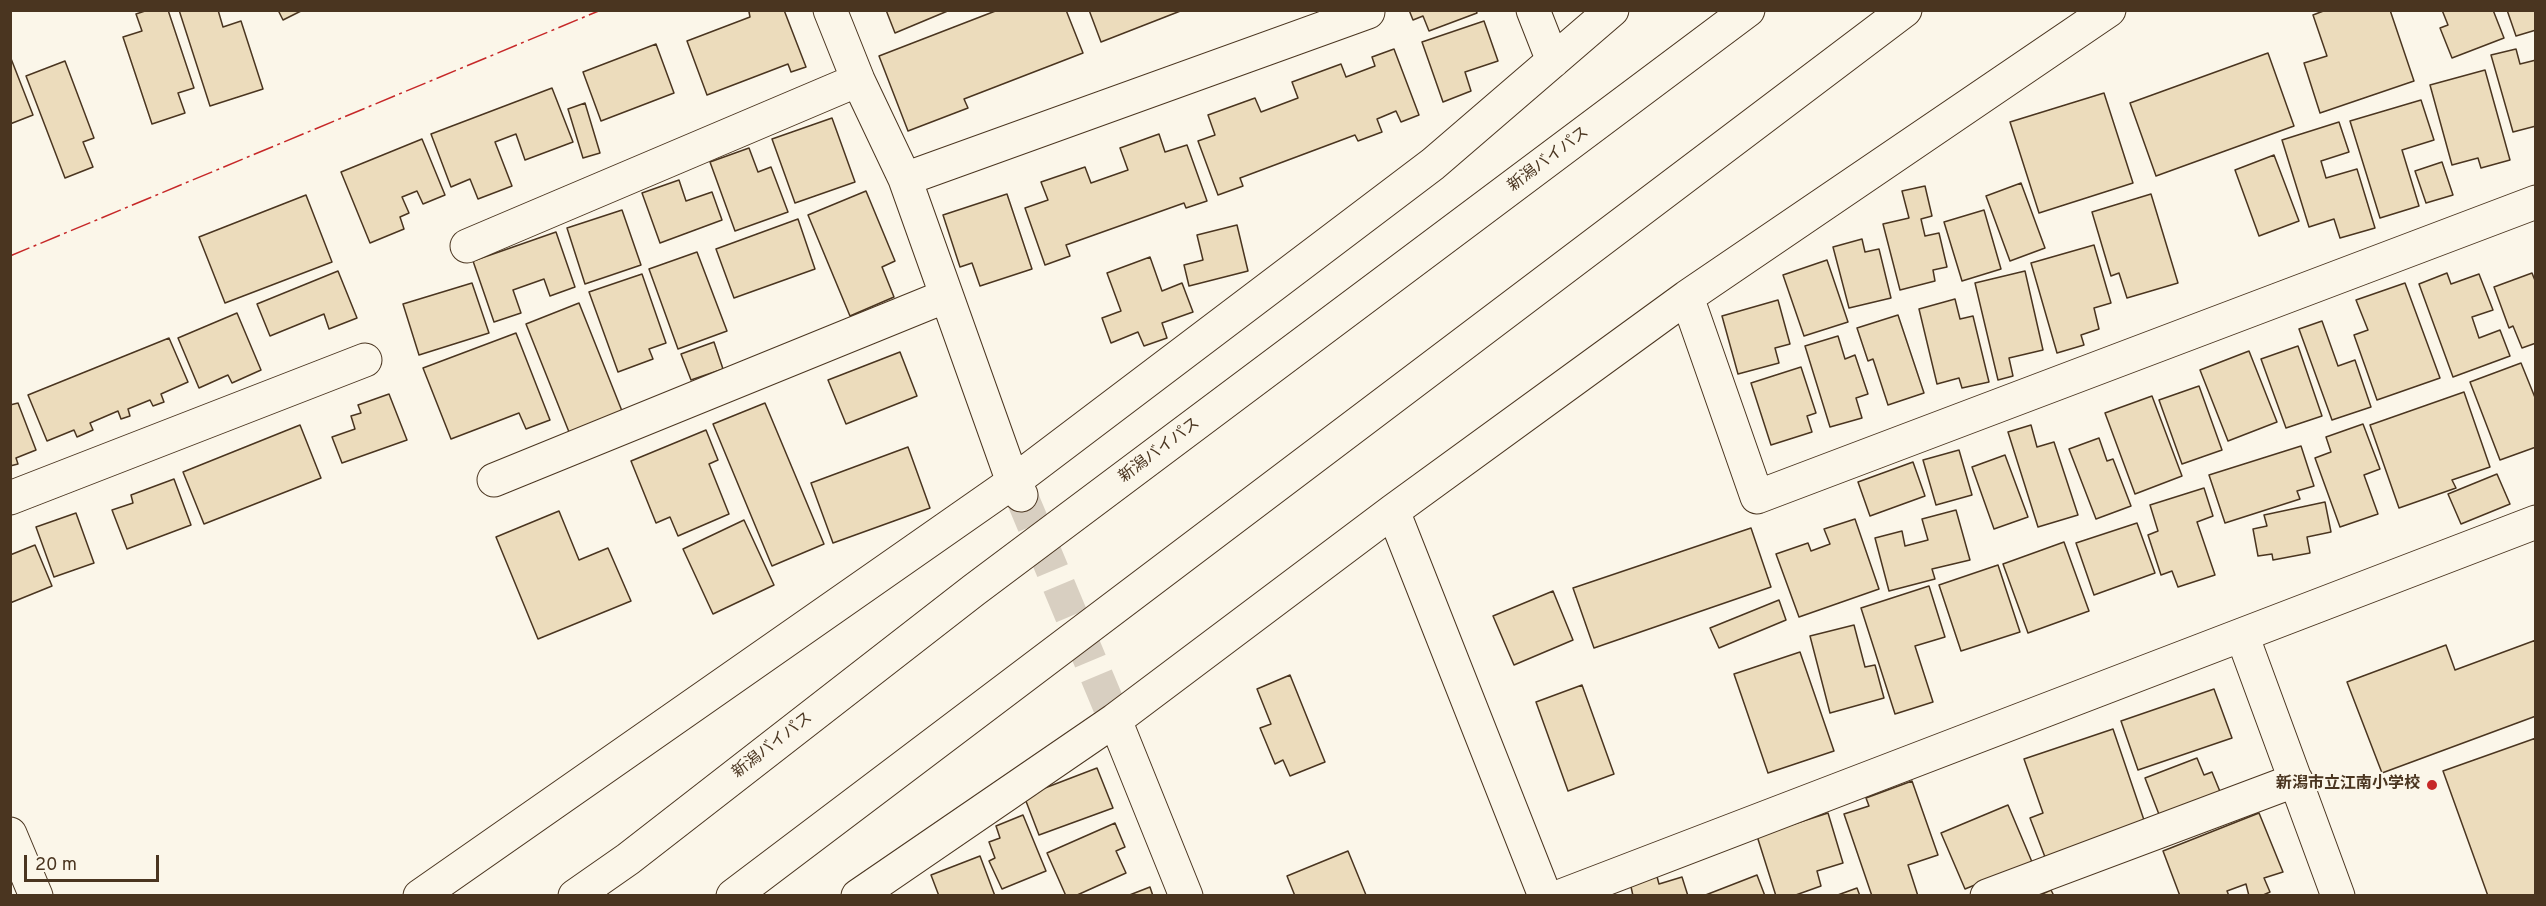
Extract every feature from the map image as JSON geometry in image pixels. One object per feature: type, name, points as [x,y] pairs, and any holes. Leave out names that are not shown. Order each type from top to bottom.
[{"type":"main road","points":[[830,10],[858,80],[904,179],[1017,489]]},
{"type":"main road","points":[[1533,10],[1553,61]]},
{"type":"main road","points":[[420,896],[1017,489],[1433,164],[1612,10]]},
{"type":"main road","name":"新潟バイパス","points":[[575,896],[628,858],[984,583],[1748,10]]},
{"type":"main road","points":[[733,896],[1905,10]]},
{"type":"main road","points":[[858,896],[1115,720],[1393,511],[1687,297],[2109,10]]},
{"type":"main road","points":[[904,179],[1368,12]]},
{"type":"main road","points":[[467,246],[858,80]]},
{"type":"main road","points":[[1687,297],[1757,497],[2535,202]]},
{"type":"main road","points":[[494,480],[946,296]]},
{"type":"main road","points":[[10,498],[365,360]]},
{"type":"main road","points":[[1393,511],[1545,896]]},
{"type":"main road","points":[[1561,896],[2535,522]]},
{"type":"main road","points":[[2242,635],[2338,896]]},
{"type":"main road","points":[[1115,720],[1186,896]]},
{"type":"main road","points":[[1987,896],[2296,780]]},
{"type":"main road","points":[[10,834],[35,895]]},
{"type":"main road","points":[[560,896],[628,858]]},
{"type":"building","points":[[148,10],[168,10],[194,88],[178,93],[185,113],[152,124],[123,37],[142,31],[136,14]]},
{"type":"building","points":[[179,10],[218,10],[223,27],[241,21],[263,89],[210,106]]},
{"type":"building","points":[[278,10],[303,10],[283,20]]},
{"type":"building","points":[[752,10],[784,10],[806,67],[791,72],[788,64],[707,95],[687,41],[750,17],[749,12]]},
{"type":"building","points":[[886,10],[950,10],[895,33]]},
{"type":"building","points":[[998,10],[1066,10],[1083,53],[964,99],[968,108],[908,131],[879,56]]},
{"type":"building","points":[[1089,10],[1183,10],[1101,42]]},
{"type":"building","points":[[1409,10],[1476,10],[1477,13],[1429,31],[1423,16],[1413,20]]},
{"type":"building","points":[[2326,10],[2390,10],[2414,81],[2320,113],[2304,63],[2327,56],[2313,15]]},
{"type":"building","points":[[2442,10],[2493,10],[2504,38],[2452,58],[2440,28],[2448,25]]},
{"type":"building","points":[[2507,10],[2536,10],[2536,30],[2516,36]]},
{"type":"building","points":[[1484,21],[1498,61],[1465,72],[1471,91],[1443,102],[1422,42]]},
{"type":"building","points":[[656,44],[674,93],[601,121],[583,72]]},
{"type":"building","points":[[1394,49],[1419,115],[1401,122],[1396,111],[1377,119],[1382,132],[1358,141],[1355,135],[1240,178],[1243,186],[1218,195],[1198,141],[1215,135],[1208,115],[1255,98],[1261,112],[1298,98],[1292,82],[1341,64],[1346,77],[1375,66],[1372,57]]},
{"type":"building","points":[[2516,49],[2520,64],[2536,60],[2536,126],[2513,132],[2491,55]]},
{"type":"building","points":[[2268,53],[2294,126],[2156,176],[2130,103]]},
{"type":"building","points":[[10,56],[33,115],[10,124]]},
{"type":"building","points":[[65,61],[94,138],[83,142],[93,167],[65,178],[26,76]]},
{"type":"building","points":[[2485,70],[2510,160],[2481,168],[2478,158],[2452,165],[2430,85]]},
{"type":"building","points":[[552,88],[573,142],[525,160],[516,134],[495,142],[512,186],[478,199],[470,179],[451,187],[431,134]]},
{"type":"building","points":[[2104,93],[2133,183],[2039,213],[2010,122]]},
{"type":"building","points":[[2421,100],[2434,140],[2402,150],[2419,206],[2380,218],[2350,121]]},
{"type":"building","points":[[585,103],[600,153],[583,158],[568,109]]},
{"type":"building","points":[[832,118],[855,182],[795,203],[772,139]]},
{"type":"building","points":[[2339,122],[2349,152],[2321,161],[2326,178],[2357,169],[2375,228],[2340,238],[2334,219],[2309,227],[2282,140]]},
{"type":"building","points":[[1159,134],[1165,152],[1187,145],[1207,201],[1186,208],[1184,203],[1066,245],[1070,256],[1045,265],[1025,208],[1048,200],[1041,182],[1085,167],[1091,183],[1128,170],[1120,148]]},
{"type":"building","points":[[422,139],[445,195],[423,204],[417,191],[402,197],[409,213],[400,217],[404,229],[370,243],[341,172]]},
{"type":"building","points":[[749,148],[758,172],[771,167],[788,212],[735,231],[710,162]]},
{"type":"building","points":[[2274,155],[2299,221],[2259,236],[2235,170]]},
{"type":"building","points":[[2442,162],[2453,195],[2426,203],[2415,171]]},
{"type":"building","points":[[679,180],[686,201],[712,192],[722,220],[660,243],[642,193]]},
{"type":"building","points":[[2021,183],[2045,248],[2010,261],[1986,196]]},
{"type":"building","points":[[1925,186],[1932,216],[1921,219],[1925,236],[1939,233],[1947,267],[1933,270],[1935,281],[1900,290],[1883,224],[1909,218],[1902,191]]},
{"type":"building","points":[[866,191],[895,261],[882,267],[894,297],[850,316],[808,215]]},
{"type":"building","points":[[1007,194],[1032,269],[980,286],[972,263],[960,267],[943,215]]},
{"type":"building","points":[[2151,194],[2178,283],[2127,298],[2119,273],[2111,276],[2092,212]]},
{"type":"building","points":[[306,195],[332,262],[225,303],[199,237]]},
{"type":"building","points":[[622,210],[641,265],[585,284],[567,228]]},
{"type":"building","points":[[1984,210],[2001,269],[1962,281],[1944,222]]},
{"type":"building","points":[[798,219],[815,269],[734,298],[716,249]]},
{"type":"building","points":[[1237,225],[1248,271],[1189,286],[1184,265],[1203,260],[1197,235]]},
{"type":"building","points":[[556,232],[575,287],[550,296],[544,279],[513,290],[521,313],[494,322],[473,261]]},
{"type":"building","points":[[1862,239],[1865,252],[1879,249],[1891,298],[1849,308],[1833,247]]},
{"type":"building","points":[[2094,245],[2111,303],[2094,308],[2099,329],[2081,335],[2084,345],[2057,353],[2031,263]]},
{"type":"building","points":[[697,252],[727,331],[678,349],[649,269]]},
{"type":"building","points":[[1150,257],[1162,291],[1182,283],[1193,312],[1162,323],[1167,338],[1144,346],[1138,332],[1111,343],[1102,318],[1121,311],[1107,273]]},
{"type":"building","points":[[1827,260],[1848,322],[1804,336],[1783,275]]},
{"type":"building","points":[[338,271],[357,318],[329,329],[324,314],[270,336],[257,304]]},
{"type":"building","points":[[2025,271],[2043,350],[2009,358],[2013,376],[1998,380],[1975,283]]},
{"type":"building","points":[[2447,273],[2451,284],[2479,274],[2493,310],[2472,317],[2479,338],[2500,330],[2510,356],[2453,377],[2419,284]]},
{"type":"building","points":[[2532,273],[2536,283],[2536,343],[2522,348],[2513,326],[2509,328],[2494,287]]},
{"type":"building","points":[[642,274],[666,343],[649,349],[653,359],[618,372],[589,292]]},
{"type":"building","points":[[472,283],[489,333],[419,355],[403,304]]},
{"type":"building","points":[[2405,283],[2440,378],[2377,400],[2354,335],[2368,330],[2356,300]]},
{"type":"building","points":[[1955,299],[1960,319],[1973,316],[1989,382],[1962,388],[1959,378],[1937,384],[1919,309]]},
{"type":"building","points":[[1778,300],[1790,344],[1775,348],[1779,363],[1738,374],[1722,316]]},
{"type":"building","points":[[579,303],[622,411],[569,432],[526,324]]},
{"type":"building","points":[[237,313],[261,370],[232,383],[228,375],[199,388],[178,338]]},
{"type":"building","points":[[1898,315],[1924,393],[1888,405],[1873,359],[1868,361],[1857,328]]},
{"type":"building","points":[[2322,321],[2338,366],[2355,360],[2371,407],[2332,420],[2299,329]]},
{"type":"building","points":[[516,333],[550,420],[526,429],[519,413],[451,439],[423,368]]},
{"type":"building","points":[[1838,336],[1845,359],[1855,355],[1868,394],[1856,398],[1862,418],[1830,427],[1805,346]]},
{"type":"building","points":[[169,338],[188,382],[161,394],[164,402],[153,406],[150,400],[128,409],[130,416],[121,419],[118,411],[90,423],[93,430],[77,437],[74,430],[47,441],[28,395]]},
{"type":"building","points":[[714,342],[723,369],[691,380],[681,354]]},
{"type":"building","points":[[2298,346],[2322,416],[2286,428],[2261,359]]},
{"type":"building","points":[[2249,351],[2277,422],[2228,441],[2200,370]]},
{"type":"building","points":[[900,352],[917,396],[846,424],[828,380]]},
{"type":"building","points":[[2521,363],[2536,400],[2536,447],[2500,460],[2470,382]]},
{"type":"building","points":[[1801,367],[1816,413],[1807,416],[1812,432],[1771,445],[1751,383]]},
{"type":"building","points":[[2199,386],[2222,450],[2182,464],[2159,400]]},
{"type":"building","points":[[2464,392],[2490,467],[2452,480],[2456,488],[2399,508],[2370,425]]},
{"type":"building","points":[[389,394],[407,440],[342,463],[332,437],[355,429],[351,416],[361,413],[358,405]]},
{"type":"building","points":[[2152,396],[2182,476],[2135,494],[2105,413]]},
{"type":"building","points":[[18,403],[36,450],[16,458],[18,464],[10,466],[10,405]]},
{"type":"building","points":[[765,403],[824,544],[772,566],[713,424]]},
{"type":"building","points":[[2363,424],[2380,469],[2364,475],[2378,514],[2340,527],[2315,458],[2331,452],[2326,437]]},
{"type":"building","points":[[300,425],[321,478],[204,524],[183,472]]},
{"type":"building","points":[[2031,425],[2037,447],[2054,442],[2078,515],[2038,527],[2008,432]]},
{"type":"building","points":[[706,430],[718,460],[709,464],[729,514],[678,536],[670,517],[656,523],[631,461]]},
{"type":"building","points":[[2099,438],[2107,461],[2113,459],[2131,506],[2096,519],[2069,449]]},
{"type":"building","points":[[2301,446],[2314,486],[2297,491],[2300,499],[2225,523],[2209,475]]},
{"type":"building","points":[[908,447],[930,508],[833,543],[811,483]]},
{"type":"building","points":[[1959,450],[1972,495],[1936,505],[1923,460]]},
{"type":"building","points":[[2005,455],[2028,517],[1994,529],[1972,467]]},
{"type":"building","points":[[1913,462],[1925,496],[1870,516],[1858,482]]},
{"type":"building","points":[[2497,474],[2510,504],[2461,524],[2448,494]]},
{"type":"building","points":[[174,479],[191,525],[127,549],[112,510],[133,503],[131,495]]},
{"type":"building","points":[[2204,488],[2213,516],[2197,522],[2215,575],[2178,587],[2172,571],[2161,575],[2148,535],[2158,531],[2150,505]]},
{"type":"building","points":[[2325,502],[2331,532],[2307,537],[2310,553],[2273,560],[2272,554],[2258,556],[2253,529],[2267,526],[2264,515]]},
{"type":"building","points":[[1956,510],[1970,560],[1932,569],[1935,579],[1889,591],[1875,538],[1902,531],[1905,546],[1928,540],[1922,519]]},
{"type":"building","points":[[559,511],[579,560],[608,548],[631,601],[538,639],[496,537]]},
{"type":"building","points":[[76,513],[94,563],[54,577],[36,527]]},
{"type":"building","points":[[1855,519],[1879,589],[1799,617],[1776,554],[1808,543],[1811,551],[1830,544],[1824,529]]},
{"type":"building","points":[[744,520],[774,585],[713,614],[683,549]]},
{"type":"building","points":[[2137,523],[2155,573],[2094,595],[2076,543]]},
{"type":"building","points":[[1751,528],[1771,587],[1594,648],[1573,588]]},
{"type":"building","points":[[2064,542],[2089,611],[2028,633],[2003,564]]},
{"type":"building","points":[[35,545],[52,586],[10,603],[10,555]]},
{"type":"building","points":[[1998,565],[2020,632],[1961,651],[1939,585]]},
{"type":"building","points":[[1929,586],[1945,637],[1915,646],[1933,702],[1895,714],[1861,608]]},
{"type":"building","points":[[1553,591],[1573,640],[1514,665],[1493,616]]},
{"type":"building","points":[[1779,600],[1786,620],[1719,648],[1710,628]]},
{"type":"building","points":[[1854,625],[1865,667],[1875,665],[1884,698],[1830,713],[1810,636]]},
{"type":"building","points":[[2536,640],[2536,716],[2382,773],[2347,682],[2446,645],[2455,670]]},
{"type":"building","points":[[1800,652],[1834,751],[1768,773],[1734,674]]},
{"type":"building","points":[[1290,675],[1325,762],[1290,776],[1283,760],[1275,764],[1260,728],[1271,724],[1257,689]]},
{"type":"building","points":[[1582,685],[1614,774],[1568,791],[1536,702]]},
{"type":"building","points":[[2214,689],[2232,738],[2138,770],[2121,721]]},
{"type":"building","points":[[2113,729],[2145,823],[2045,857],[2030,818],[2043,813],[2024,759]]},
{"type":"building","points":[[2536,738],[2536,896],[2488,896],[2443,771]]},
{"type":"building","points":[[2197,758],[2204,775],[2212,772],[2221,794],[2160,817],[2145,778]]},
{"type":"building","points":[[1097,768],[1113,808],[1039,835],[1024,796]]},
{"type":"building","points":[[1912,781],[1938,855],[1908,865],[1918,896],[1872,896],[1844,814],[1869,806],[1866,798]]},
{"type":"building","points":[[2008,805],[2032,862],[1965,889],[1941,833]]},
{"type":"building","points":[[1828,813],[1843,863],[1817,871],[1821,886],[1793,896],[1776,896],[1757,836]]},
{"type":"building","points":[[2259,813],[2283,872],[2264,878],[2270,892],[2261,896],[2249,896],[2246,884],[2227,891],[2229,896],[2180,896],[2163,851]]},
{"type":"building","points":[[1023,815],[1046,871],[1002,889],[989,861],[995,858],[989,842],[1000,838],[996,826]]},
{"type":"building","points":[[1115,823],[1125,847],[1116,851],[1126,873],[1075,896],[1066,896],[1047,853]]},
{"type":"building","points":[[1348,851],[1366,895],[1295,896],[1287,876]]},
{"type":"building","points":[[980,856],[995,896],[939,896],[931,875]]},
{"type":"building","points":[[1656,873],[1659,884],[1682,877],[1688,896],[1633,896],[1630,882]]},
{"type":"building","points":[[1757,875],[1765,896],[1703,896]]},
{"type":"building","points":[[1150,887],[1153,896],[1127,896]]},
{"type":"building","points":[[1857,888],[1860,896],[1835,896]]},
{"type":"building","points":[[2051,890],[2054,896],[2038,896]]},
{"type":"tunnel","points":[[1021,495],[1115,720]]},
{"type":"power","points":[[10,256],[601,10]]},
{"type":"place","name":"新潟市立江南小学校","points":[[2432,785]]}]
